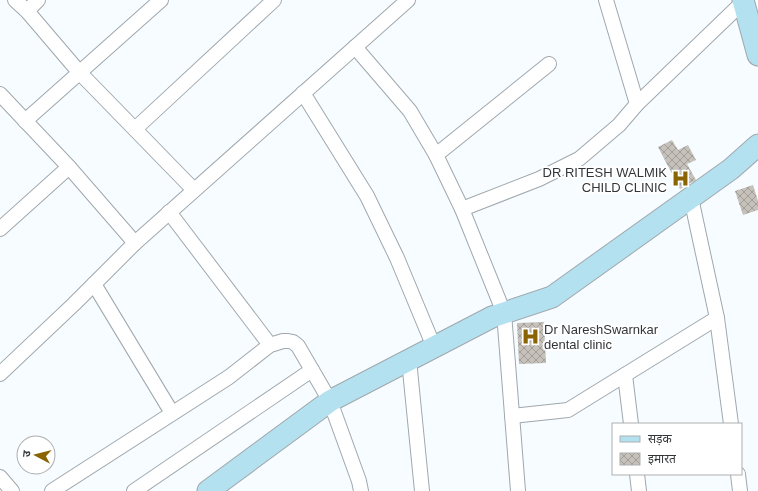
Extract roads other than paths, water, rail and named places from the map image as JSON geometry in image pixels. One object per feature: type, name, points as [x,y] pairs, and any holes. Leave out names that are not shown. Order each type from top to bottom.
[{"type":"street","points":[[15,0],[27,11],[79,72],[194,190]]},
{"type":"street","points":[[27,11],[38,0]]},
{"type":"street","points":[[25,121],[161,0]]},
{"type":"street","points":[[135,129],[274,0]]},
{"type":"street","points":[[0,374],[135,243],[408,0]]},
{"type":"street","points":[[606,0],[637,104]]},
{"type":"street","points":[[462,209],[539,179],[579,159],[619,125],[637,104],[743,1],[758,55]]},
{"type":"street","points":[[355,47],[410,110],[436,155],[462,209],[504,313],[518,491]]},
{"type":"street","points":[[436,155],[549,64]]},
{"type":"street","points":[[303,93],[367,196],[397,258],[434,347]]},
{"type":"street","points":[[0,94],[69,167],[135,243]]},
{"type":"street","points":[[208,491],[330,401],[492,317],[552,298],[731,169],[758,145]]},
{"type":"street","points":[[1,226],[69,167]]},
{"type":"street","points":[[691,198],[717,318],[731,423]]},
{"type":"street","points":[[169,212],[270,345]]},
{"type":"street","points":[[94,284],[172,413]]},
{"type":"street","points":[[512,416],[568,410],[717,318]]},
{"type":"street","points":[[52,491],[229,377],[270,345],[283,341],[293,342],[298,346],[330,401],[359,481],[361,491]]},
{"type":"street","points":[[409,360],[422,491]]},
{"type":"street","points":[[134,491],[312,370]]},
{"type":"street","points":[[625,375],[631,423]]},
{"type":"street","points":[[637,475],[639,491]]},
{"type":"street","points":[[738,475],[740,491]]},
{"type":"street","points":[[0,477],[12,491]]},
{"type":"place","name":"DR RITESH WALMIK CHILD CLINIC","points":[[680,179]]},
{"type":"place","name":"Dr NareshSwarnkar dental clinic","points":[[531,336]]}]
